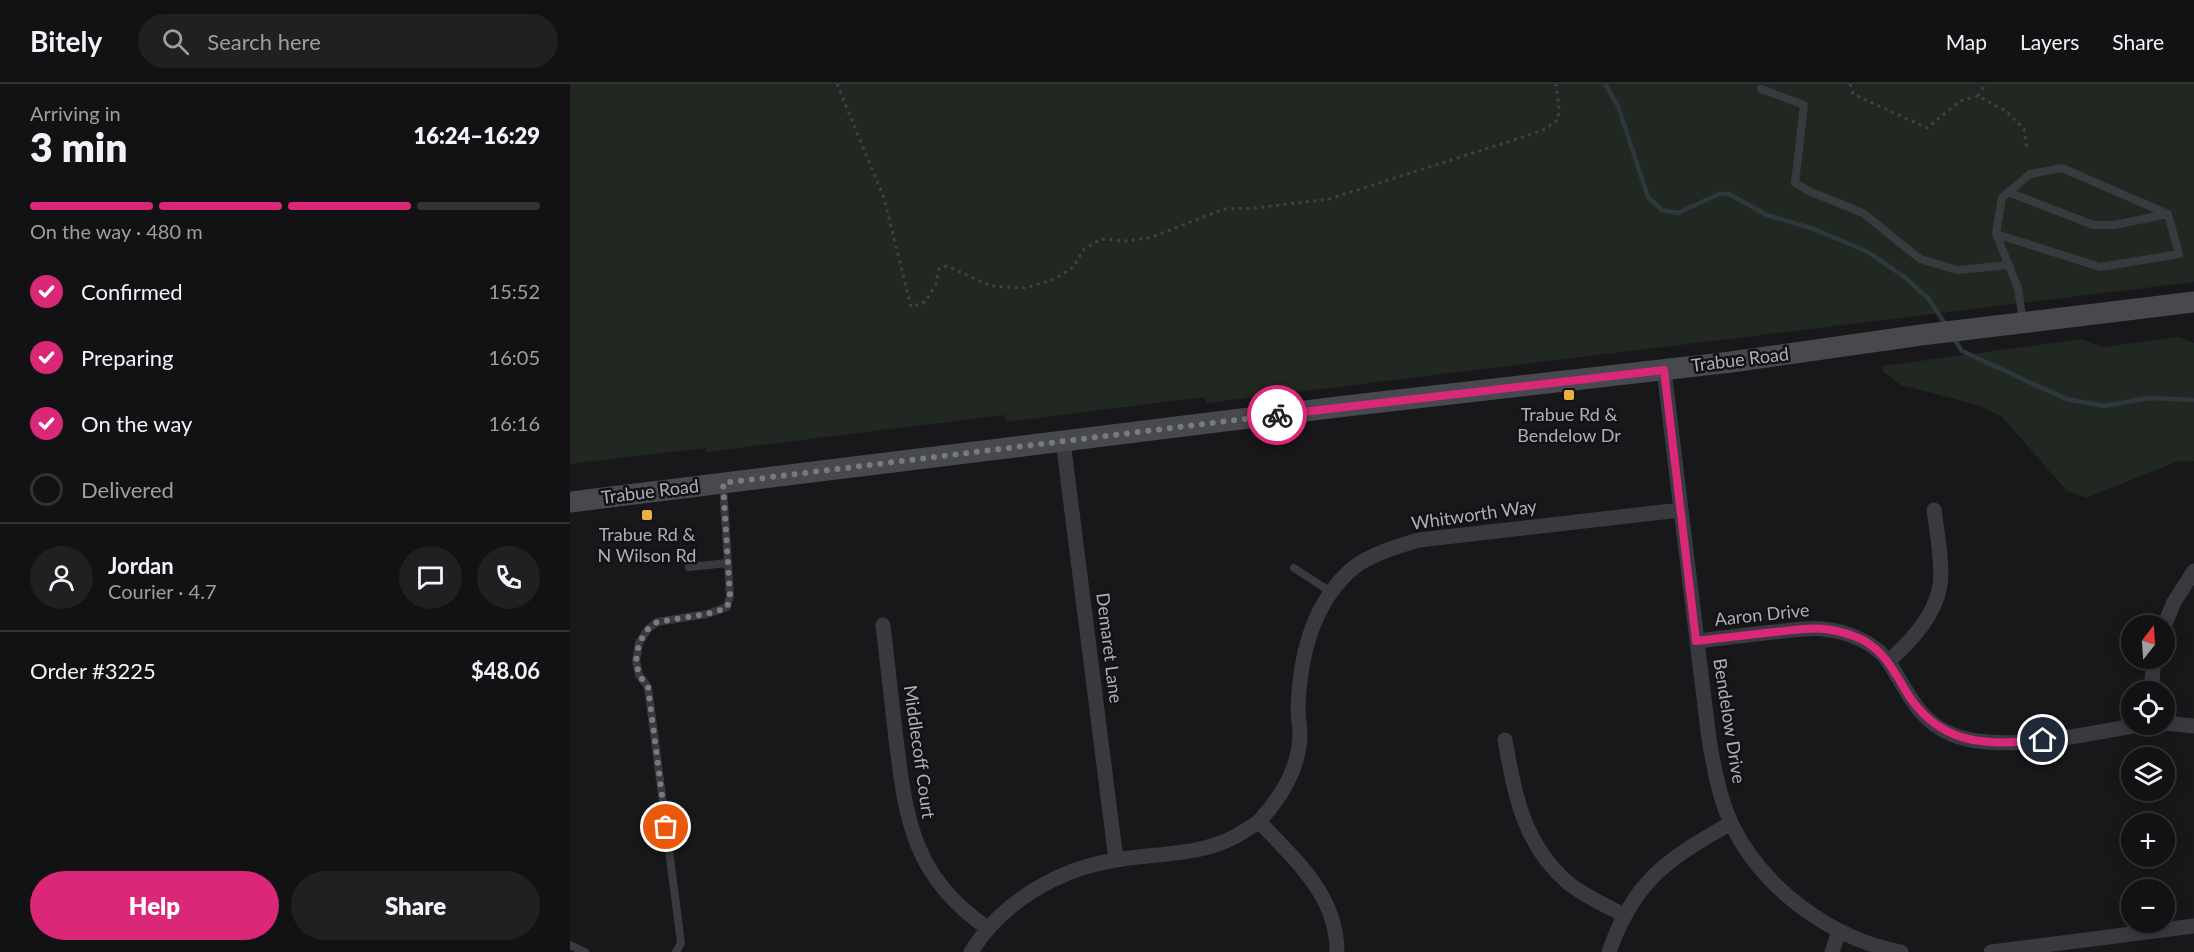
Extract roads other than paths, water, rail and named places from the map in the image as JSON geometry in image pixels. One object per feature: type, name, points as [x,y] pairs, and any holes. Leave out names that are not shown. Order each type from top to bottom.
[{"type":"main road","name":"Trabue Road","points":[[570,502],[1731,362],[1921,335],[2194,302]]},
{"type":"street","name":"Bendelow Drive","points":[[1664,370],[1709,739],[1717,782],[1731,823],[1752,856],[1777,887],[1808,912],[1839,931],[1884,949],[1901,952]]},
{"type":"street","name":"Demaret Lane","points":[[1063,441],[1116,860]]},
{"type":"street","name":"Whitworth Way","points":[[971,952],[987,928],[1025,896],[1072,872],[1116,860],[1207,849],[1238,836],[1259,821],[1281,793],[1292,774],[1300,735],[1298,708],[1305,652],[1316,617],[1331,592],[1354,567],[1398,546],[1419,540],[1680,510]]},
{"type":"street","points":[[1888,661],[1925,622],[1940,587],[1934,510]]},
{"type":"street","points":[[2169,615],[2174,602],[2194,572]]},
{"type":"street","name":"Middlecoff Court","points":[[883,625],[903,800],[911,831],[925,863],[944,891],[967,914],[987,928]]},
{"type":"street","name":"Aaron Drive","points":[[1696,641],[1804,629],[1824,629],[1863,640],[1888,661],[1918,709],[1934,725],[1968,740],[2007,743],[2078,736],[2121,728]]},
{"type":"street","points":[[2175,724],[2194,726]]},
{"type":"street","points":[[1505,740],[1513,782],[1525,825],[1537,848],[1551,866],[1569,883],[1624,915]]},
{"type":"street","points":[[1259,821],[1318,886],[1335,921],[1337,952]]},
{"type":"street","points":[[1609,952],[1634,897],[1653,875],[1671,860],[1731,823]]},
{"type":"street","points":[[1991,952],[2194,926]]},
{"type":"street","points":[[1832,952],[1839,931]]},
{"type":"lane","points":[[1761,89],[1804,105],[1796,183],[1811,192],[1863,213],[1920,259],[1957,270],[2009,265]]},
{"type":"lane","points":[[2023,324],[2018,288],[1996,234],[2002,198],[2030,174],[2062,168],[2168,214]]},
{"type":"lane","points":[[2008,192],[2093,225],[2114,225],[2168,214]]},
{"type":"lane","points":[[1996,234],[2100,267],[2179,254],[2168,214]]},
{"type":"lane","points":[[676,952],[681,943],[648,687],[636,668],[637,652],[642,635],[657,622],[707,614],[727,608],[730,596],[723,483]]},
{"type":"lane","points":[[689,567],[728,563]]},
{"type":"lane","points":[[1294,568],[1331,592]]},
{"type":"lane","points":[[570,945],[585,952]]},
{"type":"waterway","points":[[1605,84],[1618,106],[1648,197],[1662,210],[1678,213],[1719,194],[1729,194],[1767,215],[1814,229],[1868,252],[1903,276],[1928,298],[1946,325]]},
{"type":"waterway","points":[[1953,337],[1962,351],[2066,399],[2104,406],[2149,398],[2194,400]]},
{"type":"place","name":"Trabue Rd & Bendelow Dr","points":[[1569,395]]},
{"type":"place","name":"Trabue Rd & N Wilson Rd","points":[[647,515]]}]
